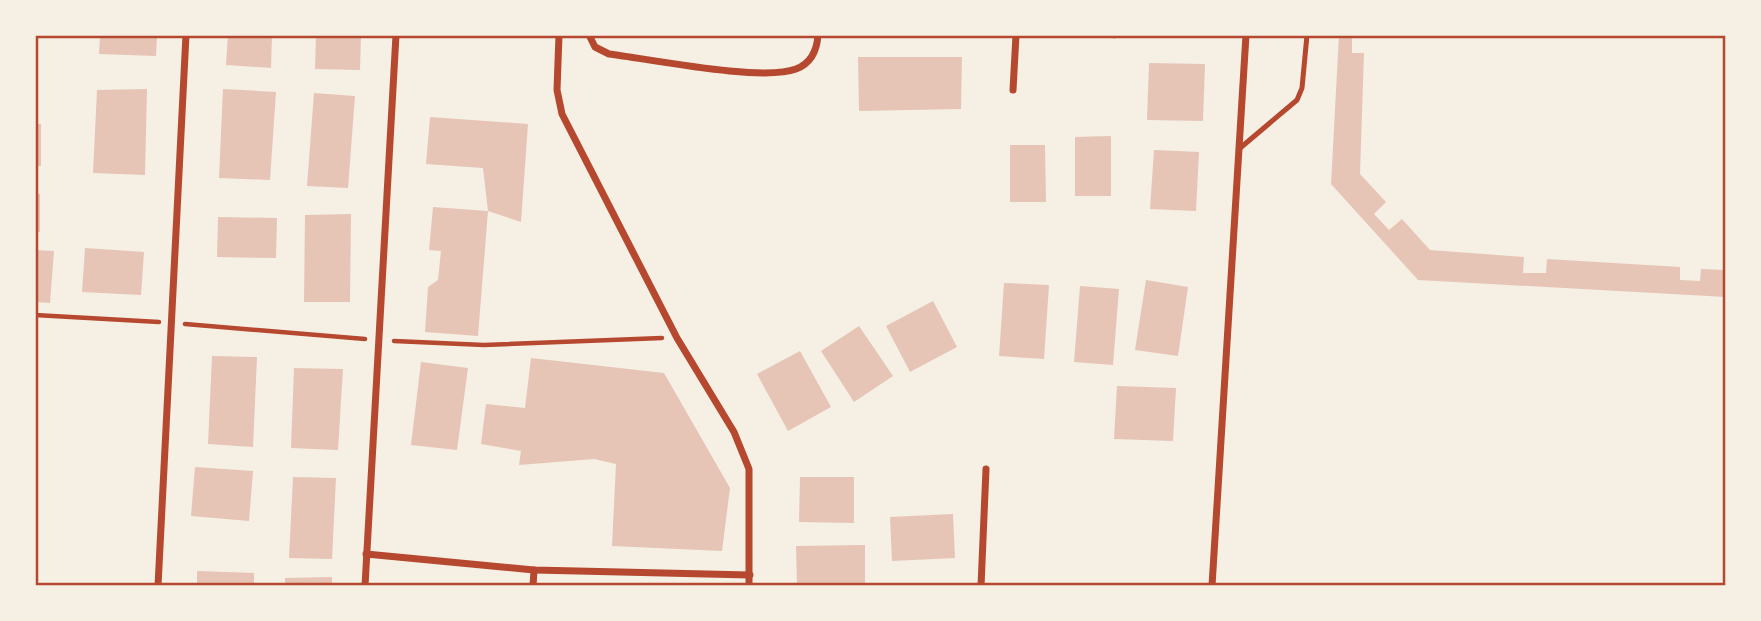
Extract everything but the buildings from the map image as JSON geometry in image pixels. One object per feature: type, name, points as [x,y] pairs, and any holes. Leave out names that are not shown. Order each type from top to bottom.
[{"type":"street","points":[[158,586],[187,35]]},
{"type":"street","points":[[365,586],[396,35]]},
{"type":"street","points":[[559,35],[557,90],[562,114],[677,338],[734,432],[749,468],[749,586]]},
{"type":"street","points":[[589,35],[595,47],[609,54],[770,74],[797,68],[810,60],[817,47],[818,35]]},
{"type":"street","points":[[1013,90],[1016,35]]},
{"type":"street","points":[[1212,586],[1246,35]]},
{"type":"street","points":[[981,586],[986,469]]},
{"type":"street","points":[[366,554],[534,570],[750,575]]},
{"type":"street","points":[[533,586],[534,570]]},
{"type":"lane","points":[[1239,149],[1297,100],[1302,88],[1307,35]]},
{"type":"path","points":[[35,315],[484,345],[677,338]]}]
